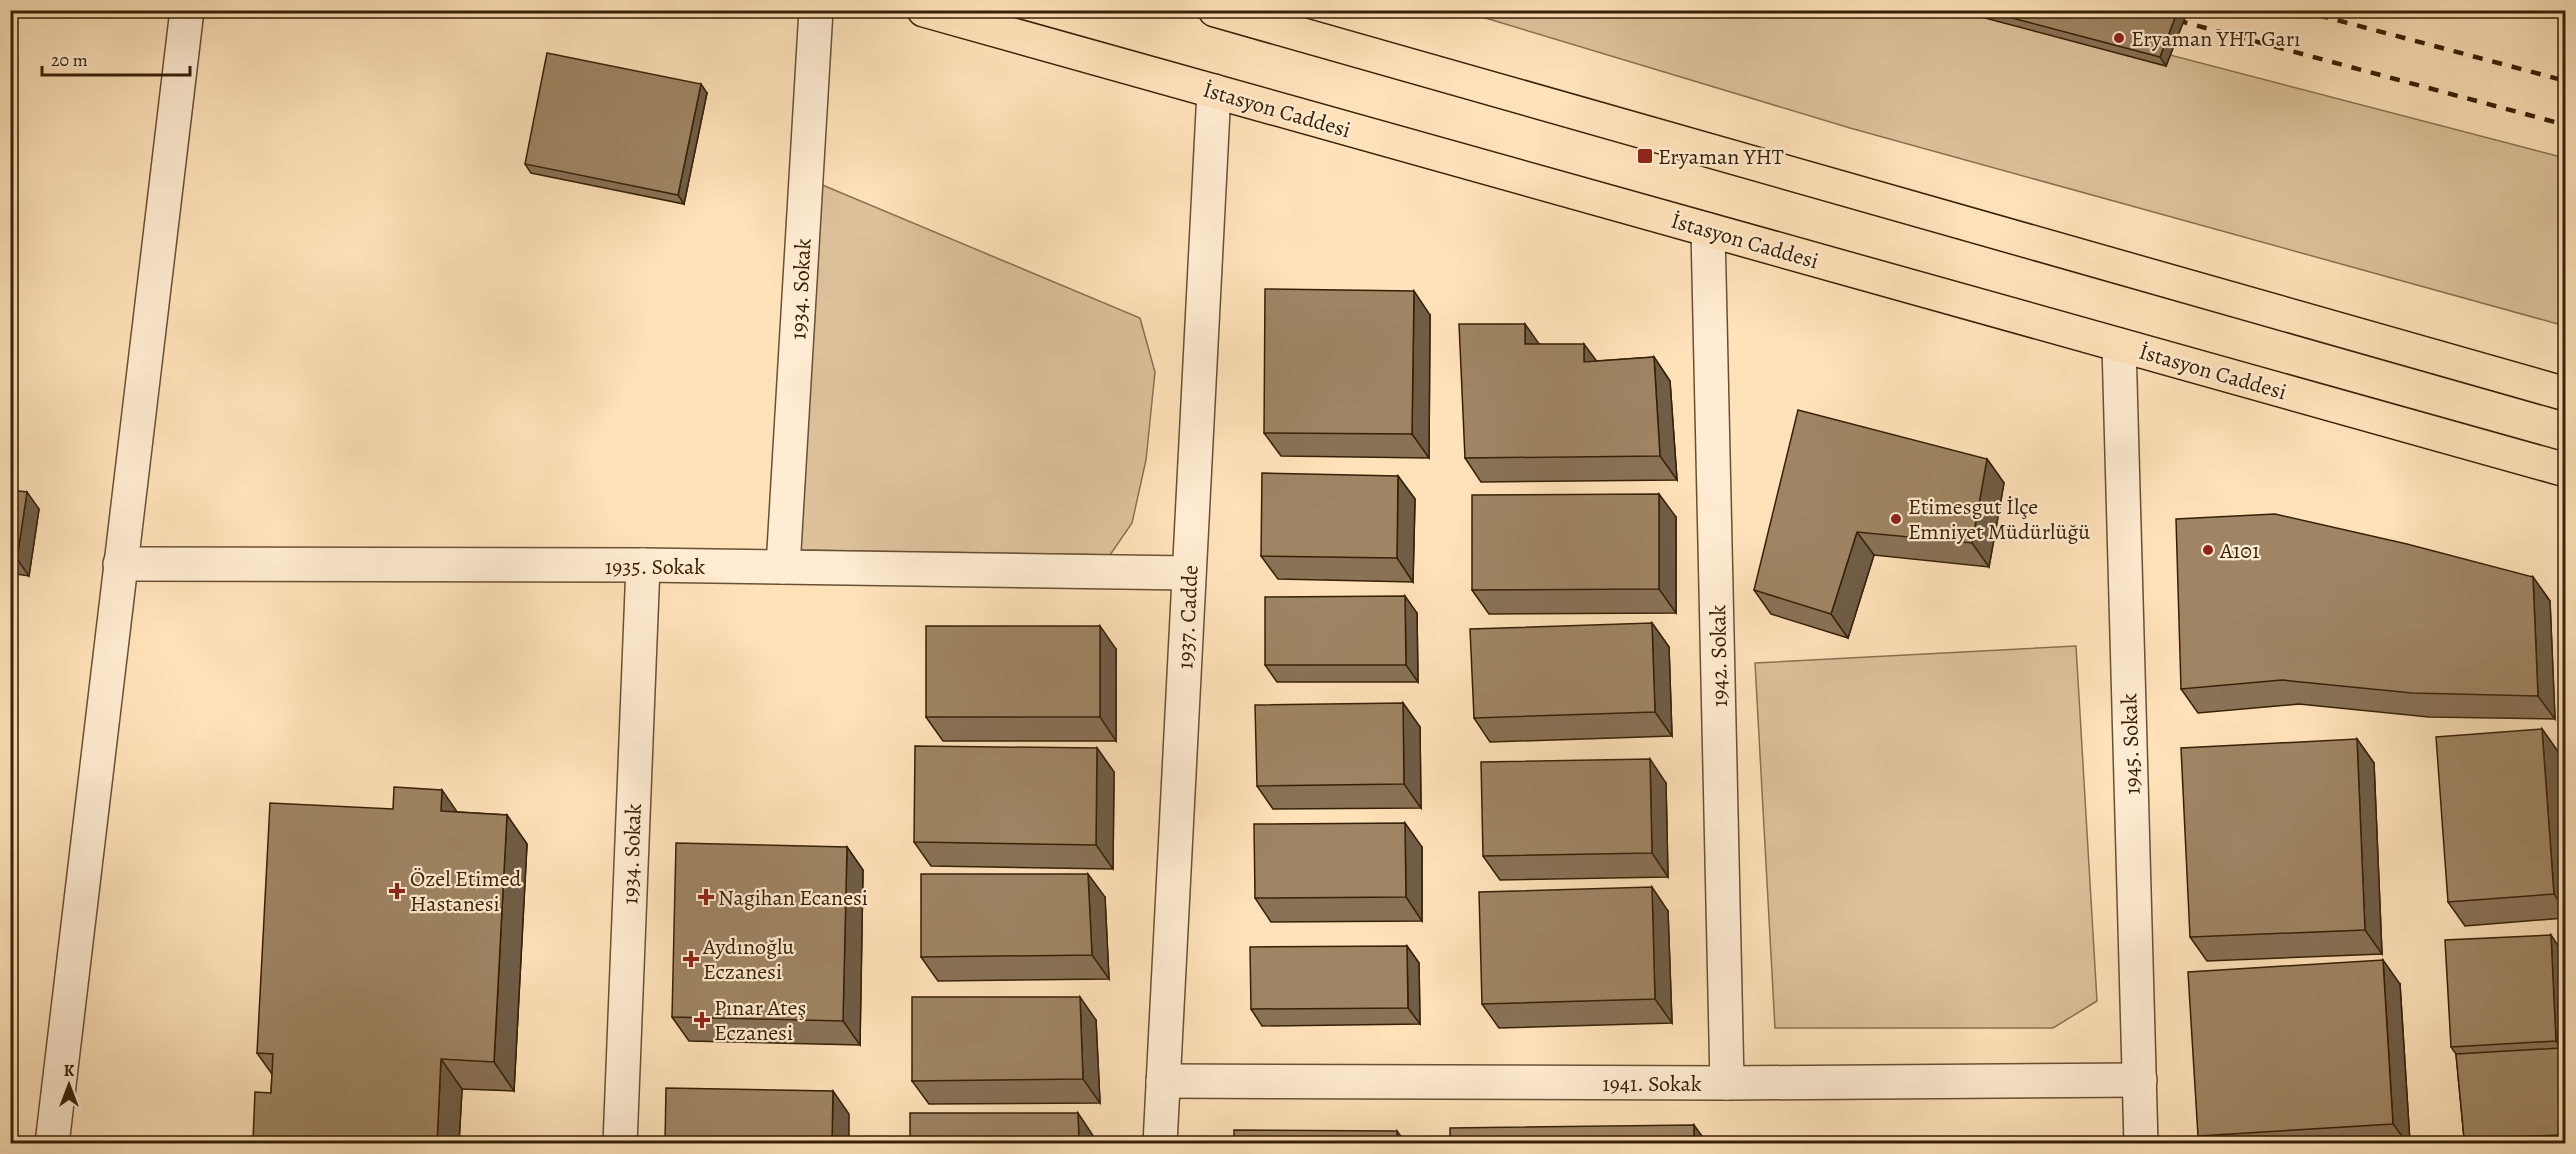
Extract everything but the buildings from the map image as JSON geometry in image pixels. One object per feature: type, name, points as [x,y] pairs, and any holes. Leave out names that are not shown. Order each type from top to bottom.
[{"type":"main road","name":"İstasyon Caddesi","points":[[924,10],[2565,470]]},
{"type":"main road","points":[[1215,10],[2565,394]]},
{"type":"street","points":[[52,1143],[187,10]]},
{"type":"street","name":"1934. Sokak","points":[[783,567],[816,10]]},
{"type":"street","name":"1937. Cadde","points":[[1160,1143],[1214,91]]},
{"type":"street","name":"1942. Sokak","points":[[1708,230],[1727,1083]]},
{"type":"street","name":"1945. Sokak","points":[[2119,345],[2142,1143]]},
{"type":"street","name":"1935. Sokak","points":[[120,564],[643,565],[1190,573]]},
{"type":"street","name":"1934. Sokak","points":[[620,1143],[643,565]]},
{"type":"street","name":"1941. Sokak","points":[[1163,1081],[1727,1083],[2140,1080]]},
{"type":"shaded area","points":[[1462,11],[2001,11],[2565,158],[2565,326],[1850,128]]},
{"type":"shaded area","points":[[820,184],[1140,318],[1155,372],[1146,460],[1132,523],[1110,555],[799,550]]},
{"type":"shaded area","points":[[2076,646],[2097,1001],[2053,1028],[1775,1028],[1755,663]]},
{"type":"railway","points":[[2139,10],[2566,125]]},
{"type":"railway","points":[[2299,10],[2566,81]]},
{"type":"place","name":"Eryaman YHT Garı","points":[[2119,38]]},
{"type":"place","name":"Eryaman YHT","points":[[1645,156]]},
{"type":"place","name":"Etimesgut İlçe Emniyet Müdürlüğü","points":[[1896,519]]},
{"type":"place","name":"A101","points":[[2208,550]]},
{"type":"place","name":"Özel Etimed Hastanesi","points":[[397,891]]},
{"type":"place","name":"Nagihan Ecanesi","points":[[706,897]]},
{"type":"place","name":"Aydınoğlu Eczanesi","points":[[691,959]]},
{"type":"place","name":"Pınar Ateş Eczanesi","points":[[702,1020]]}]
